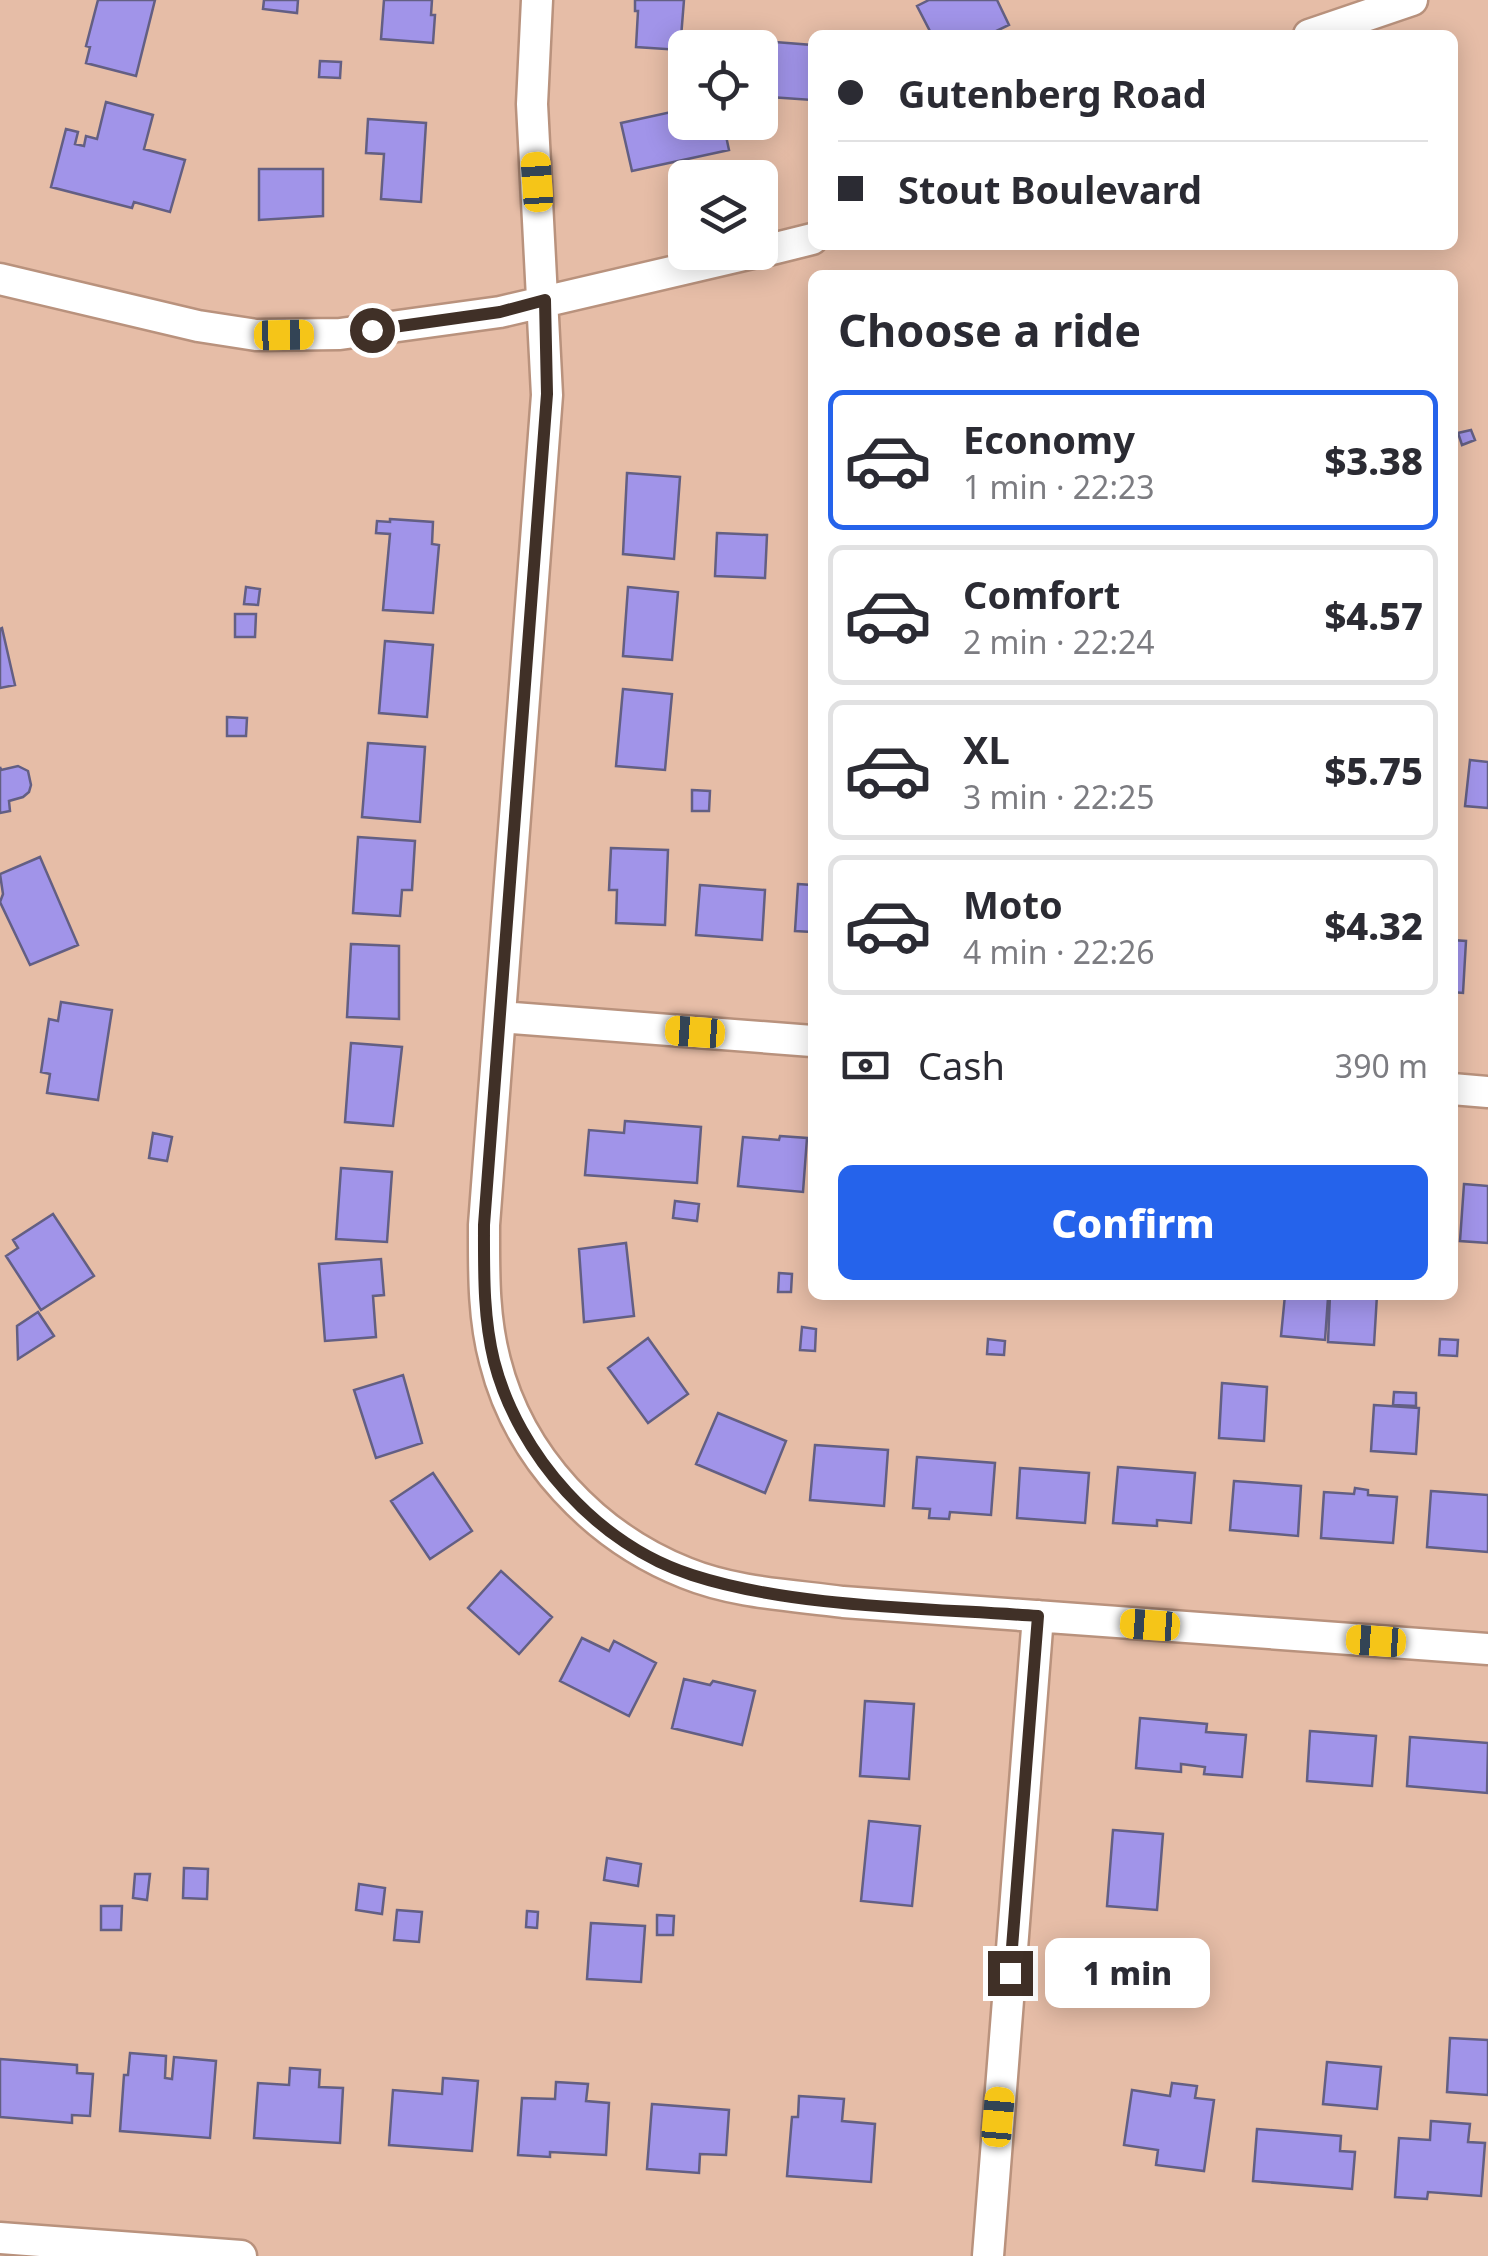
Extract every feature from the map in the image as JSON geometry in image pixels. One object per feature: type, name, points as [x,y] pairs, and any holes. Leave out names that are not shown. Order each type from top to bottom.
[{"type":"street","points":[[537,0],[532,104],[547,394],[484,1225],[486,1319],[502,1386],[518,1421],[562,1485],[613,1533],[646,1555],[689,1574],[738,1588],[843,1602],[1488,1650]]},
{"type":"street","points":[[1324,30],[1412,0]]},
{"type":"street","points":[[778,247],[808,240]]},
{"type":"street","points":[[0,279],[198,326],[256,335],[340,334],[500,312],[679,270]]},
{"type":"street","points":[[500,1017],[808,1041]]},
{"type":"street","points":[[1458,1090],[1488,1092]]},
{"type":"street","points":[[988,2256],[1038,1616]]},
{"type":"street","points":[[0,2238],[241,2256]]},
{"type":"building","points":[[98,0],[155,0],[136,76],[86,63],[90,47],[86,46]]},
{"type":"building","points":[[264,0],[298,0],[297,13],[263,9]]},
{"type":"building","points":[[384,0],[432,0],[433,43],[381,39]]},
{"type":"building","points":[[635,0],[684,0],[682,30],[668,30],[668,49],[636,47]]},
{"type":"building","points":[[929,0],[997,0],[1009,25],[998,30],[929,30],[917,6]]},
{"type":"building","points":[[778,42],[808,45],[808,100],[778,98]]},
{"type":"building","points":[[320,61],[341,62],[340,78],[319,77]]},
{"type":"building","points":[[106,102],[153,115],[144,149],[185,160],[170,212],[134,202],[132,208],[51,187],[66,129],[78,132],[75,144],[84,146],[86,136],[97,139]]},
{"type":"building","points":[[668,113],[668,140],[727,140],[729,150],[668,160],[668,163],[632,171],[621,123]]},
{"type":"building","points":[[368,119],[426,123],[421,202],[381,199],[384,154],[366,153]]},
{"type":"building","points":[[259,169],[323,169],[323,216],[259,220]]},
{"type":"building","points":[[1471,430],[1475,440],[1462,445],[1458,433]]},
{"type":"building","points":[[627,473],[680,477],[674,559],[623,554]]},
{"type":"building","points":[[377,521],[433,522],[432,544],[439,545],[433,613],[383,610],[390,534],[376,533]]},
{"type":"building","points":[[717,533],[767,535],[765,578],[715,576]]},
{"type":"building","points":[[246,587],[260,589],[258,605],[244,604]]},
{"type":"building","points":[[628,587],[678,592],[672,660],[623,656]]},
{"type":"building","points":[[235,614],[256,614],[255,637],[235,637]]},
{"type":"building","points":[[0,629],[15,685],[0,688]]},
{"type":"building","points":[[385,641],[433,645],[427,717],[379,713]]},
{"type":"building","points":[[623,689],[672,694],[665,770],[616,766]]},
{"type":"building","points":[[227,717],[247,718],[246,736],[227,736]]},
{"type":"building","points":[[368,743],[425,747],[420,822],[362,817]]},
{"type":"building","points":[[1470,760],[1488,762],[1488,808],[1465,806]]},
{"type":"building","points":[[18,766],[28,771],[29,792],[9,801],[10,811],[0,813],[0,767],[1,770]]},
{"type":"building","points":[[692,790],[710,791],[709,811],[692,811]]},
{"type":"building","points":[[358,837],[415,841],[412,890],[402,890],[400,916],[353,913]]},
{"type":"building","points":[[611,848],[668,850],[665,925],[616,923],[617,890],[609,890]]},
{"type":"building","points":[[40,857],[78,945],[30,965],[0,902],[0,874]]},
{"type":"building","points":[[798,884],[808,885],[808,932],[795,931]]},
{"type":"building","points":[[700,885],[765,890],[762,940],[696,935]]},
{"type":"building","points":[[1458,940],[1466,941],[1463,993],[1458,993]]},
{"type":"building","points":[[351,944],[399,946],[399,1019],[347,1017]]},
{"type":"building","points":[[61,1002],[112,1010],[98,1100],[47,1093],[50,1074],[41,1072],[49,1019],[58,1021]]},
{"type":"building","points":[[351,1043],[402,1047],[393,1126],[345,1122]]},
{"type":"building","points":[[625,1121],[701,1127],[697,1183],[585,1175],[589,1130],[624,1133]]},
{"type":"building","points":[[153,1133],[172,1137],[167,1161],[149,1158]]},
{"type":"building","points":[[780,1136],[807,1138],[803,1192],[738,1186],[743,1137],[779,1140]]},
{"type":"building","points":[[341,1168],[392,1172],[387,1242],[336,1239]]},
{"type":"building","points":[[1464,1184],[1488,1186],[1488,1243],[1460,1241]]},
{"type":"building","points":[[675,1201],[699,1204],[697,1221],[673,1218]]},
{"type":"building","points":[[53,1214],[94,1276],[41,1310],[6,1256],[18,1248],[13,1240]]},
{"type":"building","points":[[626,1243],[634,1316],[584,1322],[579,1249]]},
{"type":"building","points":[[381,1259],[384,1295],[373,1296],[376,1337],[325,1341],[319,1264]]},
{"type":"building","points":[[779,1273],[792,1274],[791,1292],[778,1292]]},
{"type":"building","points":[[1285,1300],[1328,1300],[1325,1340],[1281,1336]]},
{"type":"building","points":[[1330,1300],[1377,1300],[1374,1345],[1328,1342]]},
{"type":"building","points":[[38,1312],[54,1336],[18,1359],[17,1326]]},
{"type":"building","points":[[802,1327],[816,1329],[815,1351],[800,1350]]},
{"type":"building","points":[[648,1338],[688,1394],[648,1423],[608,1368]]},
{"type":"building","points":[[988,1339],[1005,1341],[1004,1355],[987,1354]]},
{"type":"building","points":[[1440,1339],[1458,1340],[1457,1356],[1439,1355]]},
{"type":"building","points":[[403,1375],[422,1443],[376,1458],[354,1390]]},
{"type":"building","points":[[1222,1383],[1267,1387],[1264,1441],[1219,1438]]},
{"type":"building","points":[[1394,1392],[1416,1393],[1416,1406],[1393,1405]]},
{"type":"building","points":[[1374,1405],[1419,1408],[1416,1454],[1371,1451]]},
{"type":"building","points":[[718,1413],[786,1441],[765,1493],[696,1464]]},
{"type":"building","points":[[815,1445],[888,1450],[884,1506],[810,1500]]},
{"type":"building","points":[[917,1457],[995,1463],[991,1515],[950,1512],[949,1519],[929,1518],[930,1509],[913,1508]]},
{"type":"building","points":[[1118,1467],[1195,1473],[1191,1523],[1113,1523]]},
{"type":"building","points":[[1020,1468],[1089,1473],[1085,1523],[1017,1518]]},
{"type":"building","points":[[433,1473],[472,1531],[430,1559],[391,1501]]},
{"type":"building","points":[[1234,1481],[1301,1486],[1298,1536],[1230,1530]]},
{"type":"building","points":[[1355,1488],[1368,1490],[1368,1495],[1397,1497],[1393,1543],[1321,1538],[1324,1492],[1354,1494]]},
{"type":"building","points":[[1431,1491],[1488,1495],[1488,1552],[1427,1547]]},
{"type":"building","points":[[501,1571],[552,1617],[519,1654],[468,1608]]},
{"type":"building","points":[[582,1638],[609,1651],[614,1641],[656,1663],[629,1716],[560,1681]]},
{"type":"building","points":[[684,1679],[755,1691],[742,1745],[672,1728]]},
{"type":"building","points":[[865,1701],[914,1704],[909,1779],[860,1776]]},
{"type":"building","points":[[1140,1718],[1207,1724],[1206,1732],[1246,1735],[1242,1777],[1204,1774],[1205,1767],[1181,1764],[1181,1772],[1136,1768]]},
{"type":"building","points":[[1310,1731],[1376,1736],[1372,1786],[1307,1781]]},
{"type":"building","points":[[1410,1737],[1488,1743],[1487,1793],[1407,1786]]},
{"type":"building","points":[[869,1821],[920,1826],[912,1906],[861,1901]]},
{"type":"building","points":[[1113,1830],[1163,1834],[1157,1910],[1107,1906]]},
{"type":"building","points":[[607,1858],[641,1864],[638,1886],[604,1880]]},
{"type":"building","points":[[184,1868],[208,1869],[207,1899],[183,1898]]},
{"type":"building","points":[[135,1874],[150,1874],[147,1900],[133,1898]]},
{"type":"building","points":[[359,1884],[385,1888],[382,1914],[356,1910]]},
{"type":"building","points":[[101,1906],[122,1906],[121,1930],[101,1930]]},
{"type":"building","points":[[397,1910],[422,1912],[419,1942],[394,1940]]},
{"type":"building","points":[[527,1911],[538,1912],[537,1928],[526,1927]]},
{"type":"building","points":[[657,1915],[674,1916],[673,1935],[657,1935]]},
{"type":"building","points":[[591,1923],[645,1926],[641,1982],[587,1979]]},
{"type":"building","points":[[1450,2038],[1488,2040],[1488,2095],[1447,2092]]},
{"type":"building","points":[[130,2053],[166,2056],[165,2078],[172,2079],[174,2057],[216,2061],[210,2138],[120,2131],[124,2075],[128,2075]]},
{"type":"building","points":[[0,2059],[77,2065],[77,2073],[93,2074],[90,2116],[72,2115],[72,2123],[0,2117]]},
{"type":"building","points":[[1327,2062],[1381,2067],[1377,2109],[1323,2104]]},
{"type":"building","points":[[290,2068],[320,2070],[319,2087],[343,2088],[340,2143],[254,2138],[258,2083],[289,2085]]},
{"type":"building","points":[[443,2078],[478,2081],[472,2151],[389,2145],[393,2090],[442,2094]]},
{"type":"building","points":[[556,2082],[588,2084],[586,2101],[609,2103],[606,2155],[518,2155],[522,2098],[555,2099]]},
{"type":"building","points":[[1172,2083],[1197,2086],[1195,2098],[1214,2100],[1204,2171],[1156,2165],[1158,2150],[1124,2145],[1132,2090],[1170,2096]]},
{"type":"building","points":[[799,2096],[844,2099],[842,2121],[875,2124],[871,2182],[787,2176],[792,2117],[798,2117]]},
{"type":"building","points":[[652,2104],[729,2110],[726,2155],[700,2154],[699,2173],[647,2169]]},
{"type":"building","points":[[1431,2121],[1470,2124],[1468,2142],[1485,2143],[1481,2196],[1428,2192],[1427,2199],[1395,2197],[1399,2138],[1430,2140]]},
{"type":"building","points":[[1257,2129],[1341,2136],[1340,2151],[1355,2152],[1352,2189],[1253,2181]]},
{"type":"route","points":[[372,330],[500,312],[545,300],[547,394],[484,1225],[486,1319],[502,1386],[538,1455],[589,1513],[646,1555],[689,1574],[738,1588],[843,1602],[1038,1616],[1010,1973]]}]
